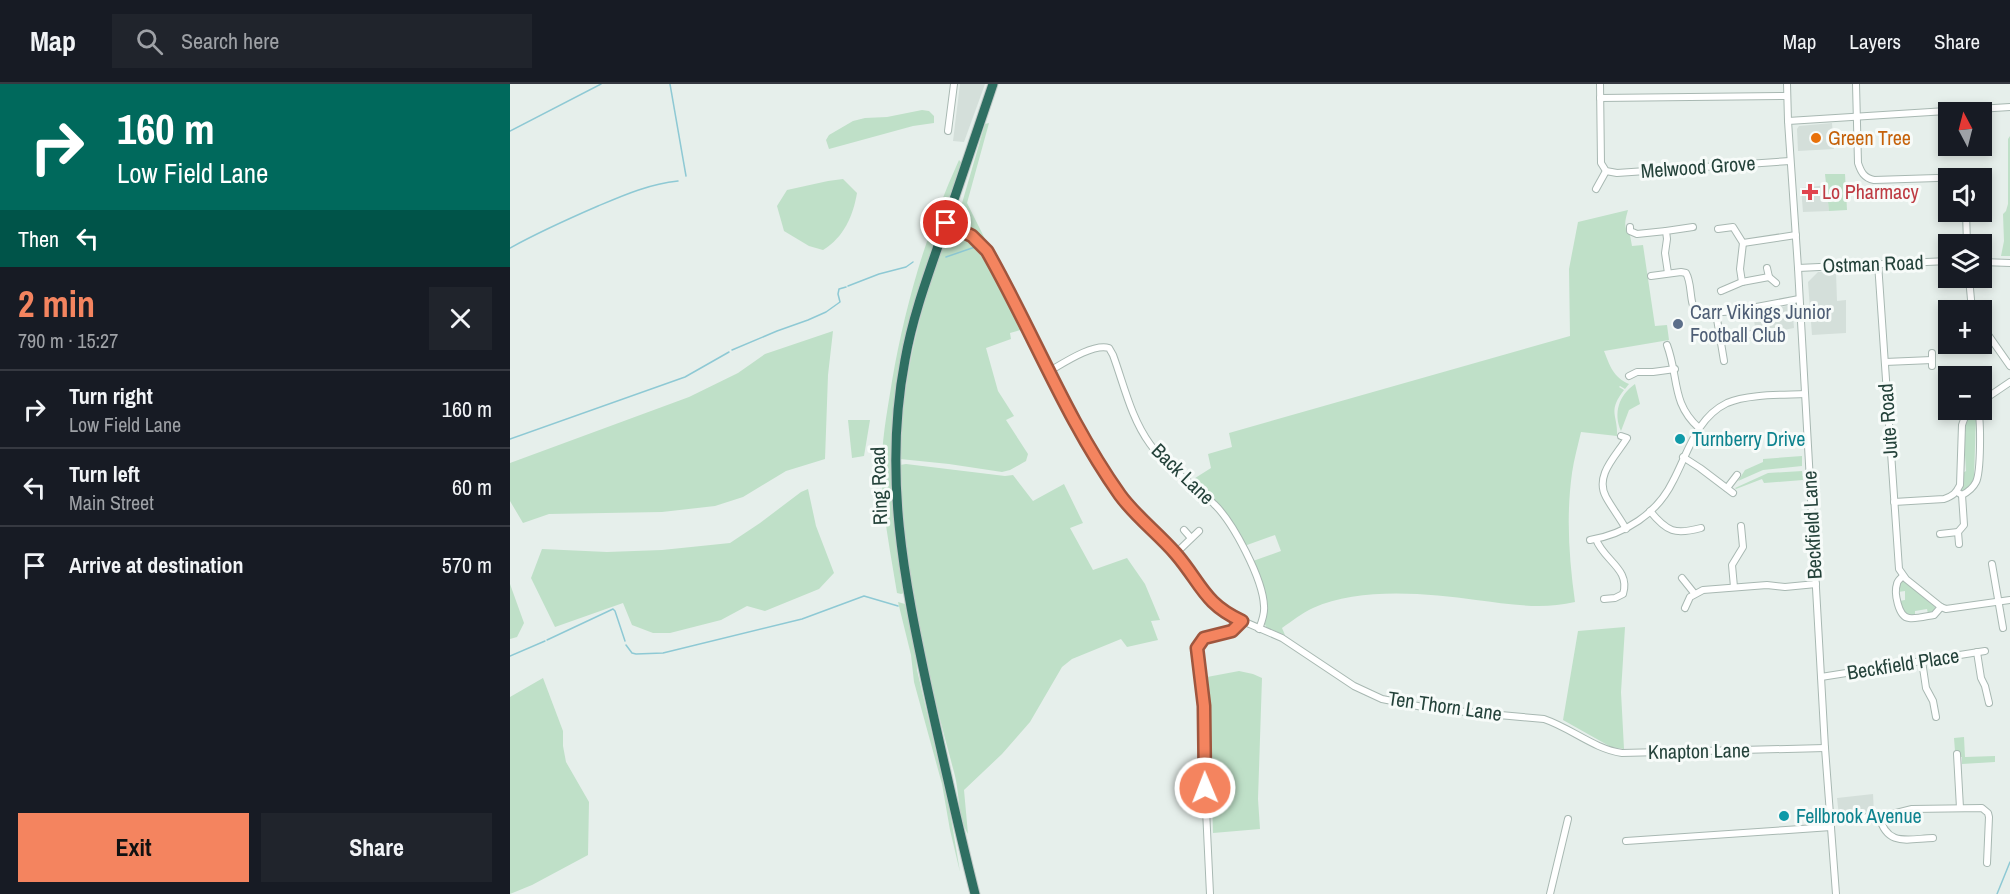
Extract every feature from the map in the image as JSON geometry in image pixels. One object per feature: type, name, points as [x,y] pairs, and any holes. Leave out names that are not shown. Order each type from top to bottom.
[{"type":"highway","name":"Ring Road","points":[[975,894],[919,651],[903,569],[895,486],[896,423],[904,360],[919,300],[993,84]]},
{"type":"street","points":[[948,131],[954,84]]},
{"type":"street","points":[[1596,189],[1606,171],[1601,164],[1600,84]]},
{"type":"street","name":"Beckfield Lane","points":[[1787,84],[1825,748],[1836,894]]},
{"type":"street","points":[[1856,84],[1858,162],[1862,173],[1874,180],[1937,178]]},
{"type":"street","points":[[1600,98],[1787,96]]},
{"type":"street","points":[[1788,121],[2010,107]]},
{"type":"street","name":"Melwood Grove","points":[[1606,171],[1790,161]]},
{"type":"street","points":[[1735,219],[1733,227],[1743,243],[1740,261],[1742,282]]},
{"type":"street","name":"Ten Thorn Lane","points":[[946,223],[972,236],[983,245],[1079,431],[1121,496],[1138,518],[1176,554],[1211,602],[1223,612],[1289,642],[1354,686],[1382,699],[1433,709],[1544,719],[1578,734]]},
{"type":"street","points":[[1630,227],[1630,231],[1637,234],[1693,227]]},
{"type":"street","points":[[1718,229],[1733,227]]},
{"type":"street","points":[[1666,231],[1665,253],[1668,273]]},
{"type":"street","points":[[1743,243],[1796,235]]},
{"type":"street","name":"Ostman Road","points":[[1798,268],[1938,261]]},
{"type":"street","points":[[1992,262],[2010,263]]},
{"type":"street","name":"Jute Road","points":[[1878,264],[1893,502],[1898,561],[1903,576],[1896,586],[1898,606],[1902,615],[1910,618],[1934,615],[1941,607],[1951,610],[2010,600]]},
{"type":"street","points":[[1767,268],[1769,276],[1776,283]]},
{"type":"street","points":[[1651,276],[1686,273],[1695,312],[1703,315],[1799,299]]},
{"type":"street","points":[[1721,291],[1742,282],[1769,276]]},
{"type":"street","points":[[1716,313],[1724,361]]},
{"type":"street","points":[[1721,339],[1752,334]]},
{"type":"street","points":[[1992,340],[2010,366]]},
{"type":"street","points":[[1667,345],[1679,400],[1686,415],[1699,428]]},
{"type":"street","name":"Back Lane","points":[[1048,372],[1090,350],[1104,346],[1109,348],[1135,418],[1149,443],[1165,461],[1214,503],[1233,529],[1247,556],[1263,599],[1264,611],[1259,628]]},
{"type":"street","points":[[1885,362],[1932,360]]},
{"type":"street","points":[[1629,376],[1637,372],[1674,369]]},
{"type":"street","points":[[1992,394],[2010,382]]},
{"type":"street","points":[[1604,599],[1625,596],[1625,581],[1620,569],[1593,540],[1626,529],[1650,511],[1668,490],[1699,428],[1712,413],[1730,402],[1745,398],[1805,394]]},
{"type":"street","points":[[1959,544],[1958,532],[1965,522],[1960,494],[1964,420]]},
{"type":"street","points":[[1893,502],[1944,499],[1974,486],[1978,475],[1978,420]]},
{"type":"street","points":[[1626,529],[1606,498],[1602,481],[1605,472],[1627,438]]},
{"type":"street","points":[[1683,458],[1730,490],[1737,475]]},
{"type":"street","points":[[1650,511],[1673,531],[1685,532],[1692,528],[1701,528]]},
{"type":"street","points":[[1734,587],[1732,565],[1743,547],[1741,526]]},
{"type":"street","points":[[1184,530],[1191,538]]},
{"type":"street","points":[[1176,554],[1199,531]]},
{"type":"street","points":[[1940,534],[1958,532]]},
{"type":"street","points":[[1992,564],[2003,628]]},
{"type":"street","points":[[1903,576],[1941,607]]},
{"type":"street","points":[[1682,578],[1694,593]]},
{"type":"street","points":[[1686,608],[1687,602],[1694,593],[1703,590],[1816,584]]},
{"type":"street","points":[[1210,894],[1205,798],[1204,706],[1197,653],[1198,645],[1207,637],[1232,631],[1242,621]]},
{"type":"street","name":"Beckfield Place","points":[[1821,677],[1985,651]]},
{"type":"street","points":[[1977,652],[1981,678],[1989,703]]},
{"type":"street","points":[[1922,661],[1926,688],[1933,701],[1936,717]]},
{"type":"street","points":[[1979,695],[1987,693]]},
{"type":"street","points":[[1933,701],[1941,699]]},
{"type":"street","name":"Knapton Lane","points":[[1578,734],[1604,748],[1622,753],[1825,748]]},
{"type":"street","points":[[1957,754],[1960,808]]},
{"type":"street","points":[[1626,841],[1830,823],[1912,809],[1978,807],[1988,813],[1990,822],[1985,859]]},
{"type":"street","points":[[1879,816],[1883,830],[1889,836],[1897,839],[1933,838]]},
{"type":"street","points":[[1550,894],[1568,819]]},
{"type":"shaded area","points":[[960,84],[985,84],[964,142],[953,141]]},
{"type":"shaded area","points":[[1832,123],[1834,149],[1798,151],[1797,129],[1799,126]]},
{"type":"shaded area","points":[[1827,185],[1829,211],[1803,212],[1801,188]]},
{"type":"shaded area","points":[[1818,272],[1836,272],[1837,301],[1846,300],[1846,333],[1812,335],[1808,282]]},
{"type":"shaded area","points":[[1792,305],[1794,328],[1756,335],[1753,312]]},
{"type":"shaded area","points":[[1873,794],[1874,813],[1839,816],[1837,798]]},
{"type":"green space","points":[[922,110],[929,111],[934,116],[934,123],[913,126],[829,149],[826,140],[829,135],[853,121]]},
{"type":"green space","points":[[989,123],[967,203],[986,241],[958,217],[985,124]]},
{"type":"green space","points":[[2010,136],[2010,256],[2001,256],[2004,241],[2003,214],[2008,204],[2008,139]]},
{"type":"green space","points":[[959,160],[962,163],[912,311],[898,381],[892,451],[892,487],[894,522],[904,593],[901,594],[897,593],[884,509],[882,475],[885,429],[897,353],[910,296],[937,213]]},
{"type":"green space","points":[[1825,174],[1845,174],[1847,210],[1829,211]]},
{"type":"green space","points":[[843,179],[857,193],[853,210],[837,239],[823,250],[809,246],[784,231],[777,206],[787,190]]},
{"type":"green space","points":[[1628,210],[1625,220],[1632,246],[1643,245],[1655,326],[1667,325],[1669,340],[1604,351],[1616,374],[1629,384],[1625,389],[1619,387],[1624,390],[1614,413],[1617,436],[1581,432],[1573,468],[1569,505],[1570,554],[1575,602],[1550,606],[1525,606],[1436,595],[1371,594],[1331,601],[1313,608],[1282,628],[1285,635],[1267,628],[1264,623],[1267,601],[1253,561],[1281,551],[1275,535],[1245,545],[1222,510],[1192,480],[1211,468],[1208,454],[1232,447],[1229,433],[1570,336],[1569,269],[1578,222]]},
{"type":"green space","points":[[959,234],[971,240],[1000,285],[1024,329],[1010,333],[1011,339],[986,348],[998,391],[1014,416],[1006,420],[1028,454],[1026,461],[1002,472],[900,459],[908,374],[927,293],[946,239],[951,235]]},
{"type":"green space","points":[[833,331],[828,375],[825,459],[786,471],[743,497],[715,506],[662,512],[549,514],[523,523],[510,501],[510,463],[689,397],[738,373],[765,354]]},
{"type":"green space","points":[[1635,384],[1640,404],[1629,410],[1621,431],[1618,418],[1619,405],[1625,393]]},
{"type":"green space","points":[[848,420],[870,420],[864,456],[852,458]]},
{"type":"green space","points":[[1965,420],[1976,420],[1974,478],[1970,487],[1962,491],[1963,473],[1966,471],[1963,452]]},
{"type":"green space","points":[[1802,456],[1802,466],[1763,470],[1738,481],[1745,470],[1763,462],[1763,459]]},
{"type":"green space","points":[[900,465],[1005,476],[1013,475],[1033,501],[1064,484],[1083,523],[1070,528],[1093,570],[1127,558],[1145,584],[1160,620],[1151,621],[1158,640],[1127,647],[1121,639],[1072,659],[1062,667],[1030,722],[1002,754],[964,790],[968,834],[960,812],[956,780],[931,684],[912,594],[901,508]]},
{"type":"green space","points":[[1802,471],[1803,480],[1764,483],[1762,479],[1735,488],[1768,473]]},
{"type":"green space","points":[[808,489],[816,526],[834,573],[819,589],[765,611],[747,606],[721,620],[670,633],[653,633],[632,625],[623,603],[555,627],[531,578],[542,549],[607,552],[662,550],[730,543]]},
{"type":"green space","points":[[1903,580],[1935,607],[1934,613],[1928,614],[1927,609],[1915,611],[1915,616],[1909,617],[1899,608],[1899,601],[1905,600],[1905,591],[1898,592],[1899,582]]},
{"type":"green space","points":[[510,584],[524,623],[517,637],[510,639]]},
{"type":"green space","points":[[898,602],[905,604],[916,653],[917,670],[949,806],[960,872],[942,784],[914,682],[911,655]]},
{"type":"green space","points":[[1625,627],[1621,692],[1624,749],[1611,747],[1563,720],[1578,631]]},
{"type":"green space","points":[[1239,671],[1262,678],[1258,799],[1260,829],[1213,833],[1207,677]]},
{"type":"green space","points":[[543,678],[563,731],[566,762],[589,802],[588,855],[510,894],[510,697]]},
{"type":"green space","points":[[1964,737],[1965,757],[1995,756],[1995,762],[1962,764],[1962,757],[1959,757],[1959,752],[1955,751],[1954,738]]},
{"type":"waterway","points":[[510,131],[601,84]]},
{"type":"waterway","points":[[670,84],[686,176]]},
{"type":"waterway","points":[[510,248],[617,198],[647,187],[678,181]]},
{"type":"waterway","points":[[946,257],[975,247]]},
{"type":"waterway","points":[[848,286],[906,267],[913,262]]},
{"type":"waterway","points":[[732,350],[826,312],[840,302],[839,289],[846,287]]},
{"type":"waterway","points":[[510,439],[685,377],[729,352]]},
{"type":"waterway","points":[[626,645],[632,653],[636,654],[663,653],[802,619],[864,596],[898,606]]},
{"type":"waterway","points":[[547,640],[613,609],[625,641]]},
{"type":"waterway","points":[[510,656],[545,641]]},
{"type":"waterway","points":[[1997,894],[2010,862]]},
{"type":"place","name":"Green Tree","points":[[1816,138]]},
{"type":"place","name":"Lo Pharmacy","points":[[1810,192]]},
{"type":"place","name":"Carr Vikings Junior Football Club","points":[[1678,324]]},
{"type":"place","name":"Turnberry Drive","points":[[1680,439]]},
{"type":"place","name":"Fellbrook Avenue","points":[[1784,816]]},
{"type":"route","points":[[946,223],[967,232],[977,239],[987,251],[1071,417],[1121,496],[1138,518],[1176,554],[1211,602],[1223,612],[1242,621],[1232,631],[1204,638],[1197,648],[1204,706],[1205,788]]}]
